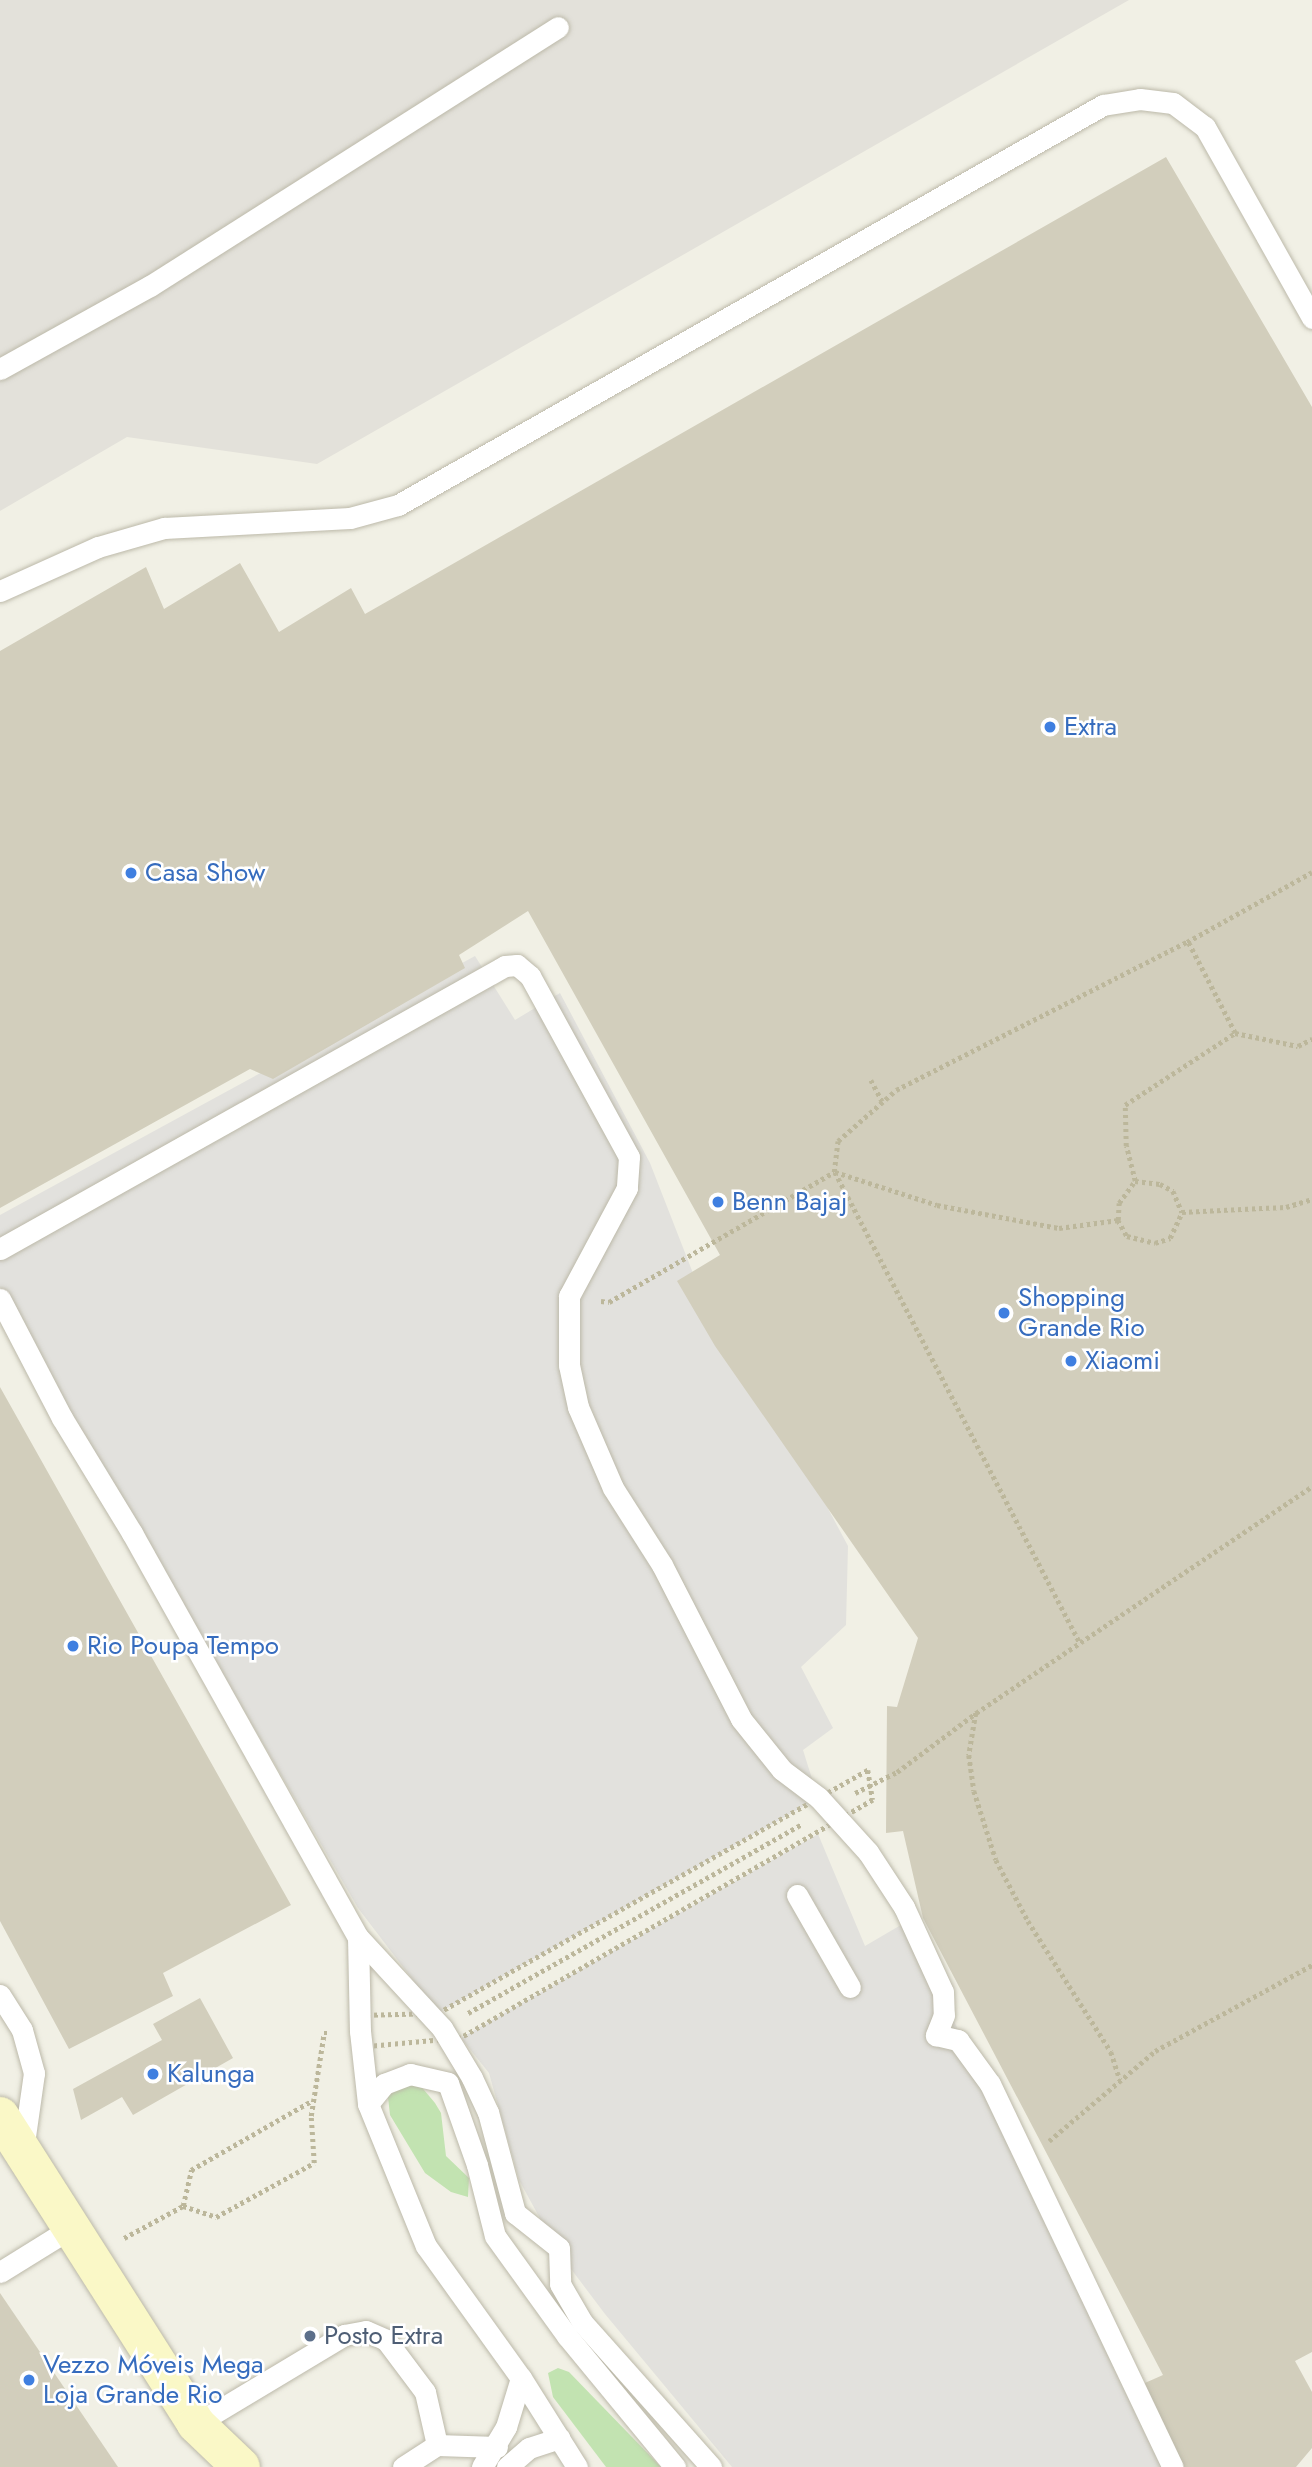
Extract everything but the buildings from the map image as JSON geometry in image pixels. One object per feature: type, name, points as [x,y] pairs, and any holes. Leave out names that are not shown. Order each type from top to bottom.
[{"type":"main road","points":[[0,2116],[196,2424],[241,2467]]},
{"type":"lane","points":[[0,369],[150,286],[558,27]]},
{"type":"lane","points":[[0,591],[98,547],[164,528],[349,518],[398,505],[1103,105],[1140,99],[1172,103],[1205,127],[1312,318]]},
{"type":"lane","points":[[0,1249],[505,966],[517,965],[530,976],[554,1025],[629,1157],[627,1188],[569,1296],[569,1365],[578,1407],[613,1488],[663,1565],[741,1718],[782,1770],[829,1809],[868,1852],[924,1945],[943,1992],[944,2015],[936,2035],[958,2040],[990,2084],[1173,2467]]},
{"type":"lane","points":[[0,1299],[62,1418],[358,1937],[439,2027],[488,2112],[515,2213],[559,2248],[560,2284],[582,2322],[711,2467]]},
{"type":"lane","points":[[797,1895],[850,1987]]},
{"type":"lane","points":[[358,1937],[361,2031],[368,2104],[426,2246],[521,2378],[577,2467]]},
{"type":"lane","points":[[0,1995],[22,2030],[34,2073],[23,2152]]},
{"type":"lane","points":[[368,2104],[384,2084],[410,2074],[448,2083],[477,2165],[495,2236],[567,2336],[675,2467]]},
{"type":"lane","points":[[0,2272],[80,2242]]},
{"type":"lane","points":[[196,2424],[344,2335],[366,2331],[386,2340],[425,2392],[437,2445]]},
{"type":"lane","points":[[482,2467],[496,2447],[521,2378]]},
{"type":"lane","points":[[507,2467],[529,2448],[559,2438]]},
{"type":"lane","points":[[403,2467],[437,2445],[496,2447]]},
{"type":"path","points":[[1080,1643],[834,1172],[838,1141],[882,1101],[1188,942],[1312,872]]},
{"type":"path","points":[[1188,942],[1235,1033]]},
{"type":"path","points":[[1136,1181],[1125,1146],[1125,1105],[1235,1033],[1298,1046],[1312,1039]]},
{"type":"path","points":[[870,1080],[882,1101]]},
{"type":"path","points":[[569,1296],[609,1302],[711,1239],[834,1172],[937,1205],[1059,1228],[1118,1220]]},
{"type":"path","points":[[1136,1181],[1160,1184],[1173,1191],[1182,1212],[1170,1238],[1155,1243],[1127,1236],[1118,1220],[1119,1203],[1136,1181]]},
{"type":"path","points":[[1182,1212],[1286,1208],[1312,1199]]},
{"type":"path","points":[[361,2031],[439,2027],[461,2038],[829,1809],[897,1772],[976,1713],[1312,1486]]},
{"type":"path","points":[[976,1713],[969,1755],[974,1791],[996,1860],[1028,1921],[1111,2052],[1120,2080]]},
{"type":"path","points":[[361,2031],[439,2027],[829,1809],[868,1770],[873,1800],[829,1809],[438,2013],[439,2027]]},
{"type":"path","points":[[1028,2161],[1155,2051],[1312,1965]]},
{"type":"path","points":[[80,2242],[183,2206],[216,2217],[314,2163],[313,2100],[324,2033],[336,2033]]},
{"type":"path","points":[[183,2206],[191,2170],[313,2100]]},
{"type":"shaded area","points":[[0,0],[1129,0],[317,464],[127,437],[0,511]]},
{"type":"shaded area","points":[[475,956],[515,1020],[560,993],[650,1163],[714,1327],[809,1473],[848,1546],[846,1625],[801,1667],[833,1728],[803,1750],[818,1798],[438,2013],[358,1908],[14,1313],[0,1287],[0,1215]]},
{"type":"shaded area","points":[[818,1834],[865,1946],[906,1922],[1170,2467],[732,2467],[605,2314],[559,2253],[519,2180],[489,2073],[461,2038]]},
{"type":"green space","points":[[401,2083],[419,2084],[441,2113],[446,2156],[469,2178],[468,2197],[451,2192],[425,2173],[390,2115],[388,2097]]},
{"type":"green space","points":[[558,2368],[569,2372],[661,2467],[606,2467],[553,2397],[548,2373]]},
{"type":"place","name":"Extra","points":[[1050,727]]},
{"type":"place","name":"Casa Show","points":[[131,873]]},
{"type":"place","name":"Benn Bajaj","points":[[718,1202]]},
{"type":"place","name":"Shopping Grande Rio","points":[[1004,1313]]},
{"type":"place","name":"Xiaomi","points":[[1071,1361]]},
{"type":"place","name":"Rio Poupa Tempo","points":[[73,1646]]},
{"type":"place","name":"Kalunga","points":[[153,2074]]},
{"type":"place","name":"Posto Extra","points":[[310,2336]]},
{"type":"place","name":"Vezzo Móveis Mega Loja Grande Rio","points":[[29,2380]]}]
